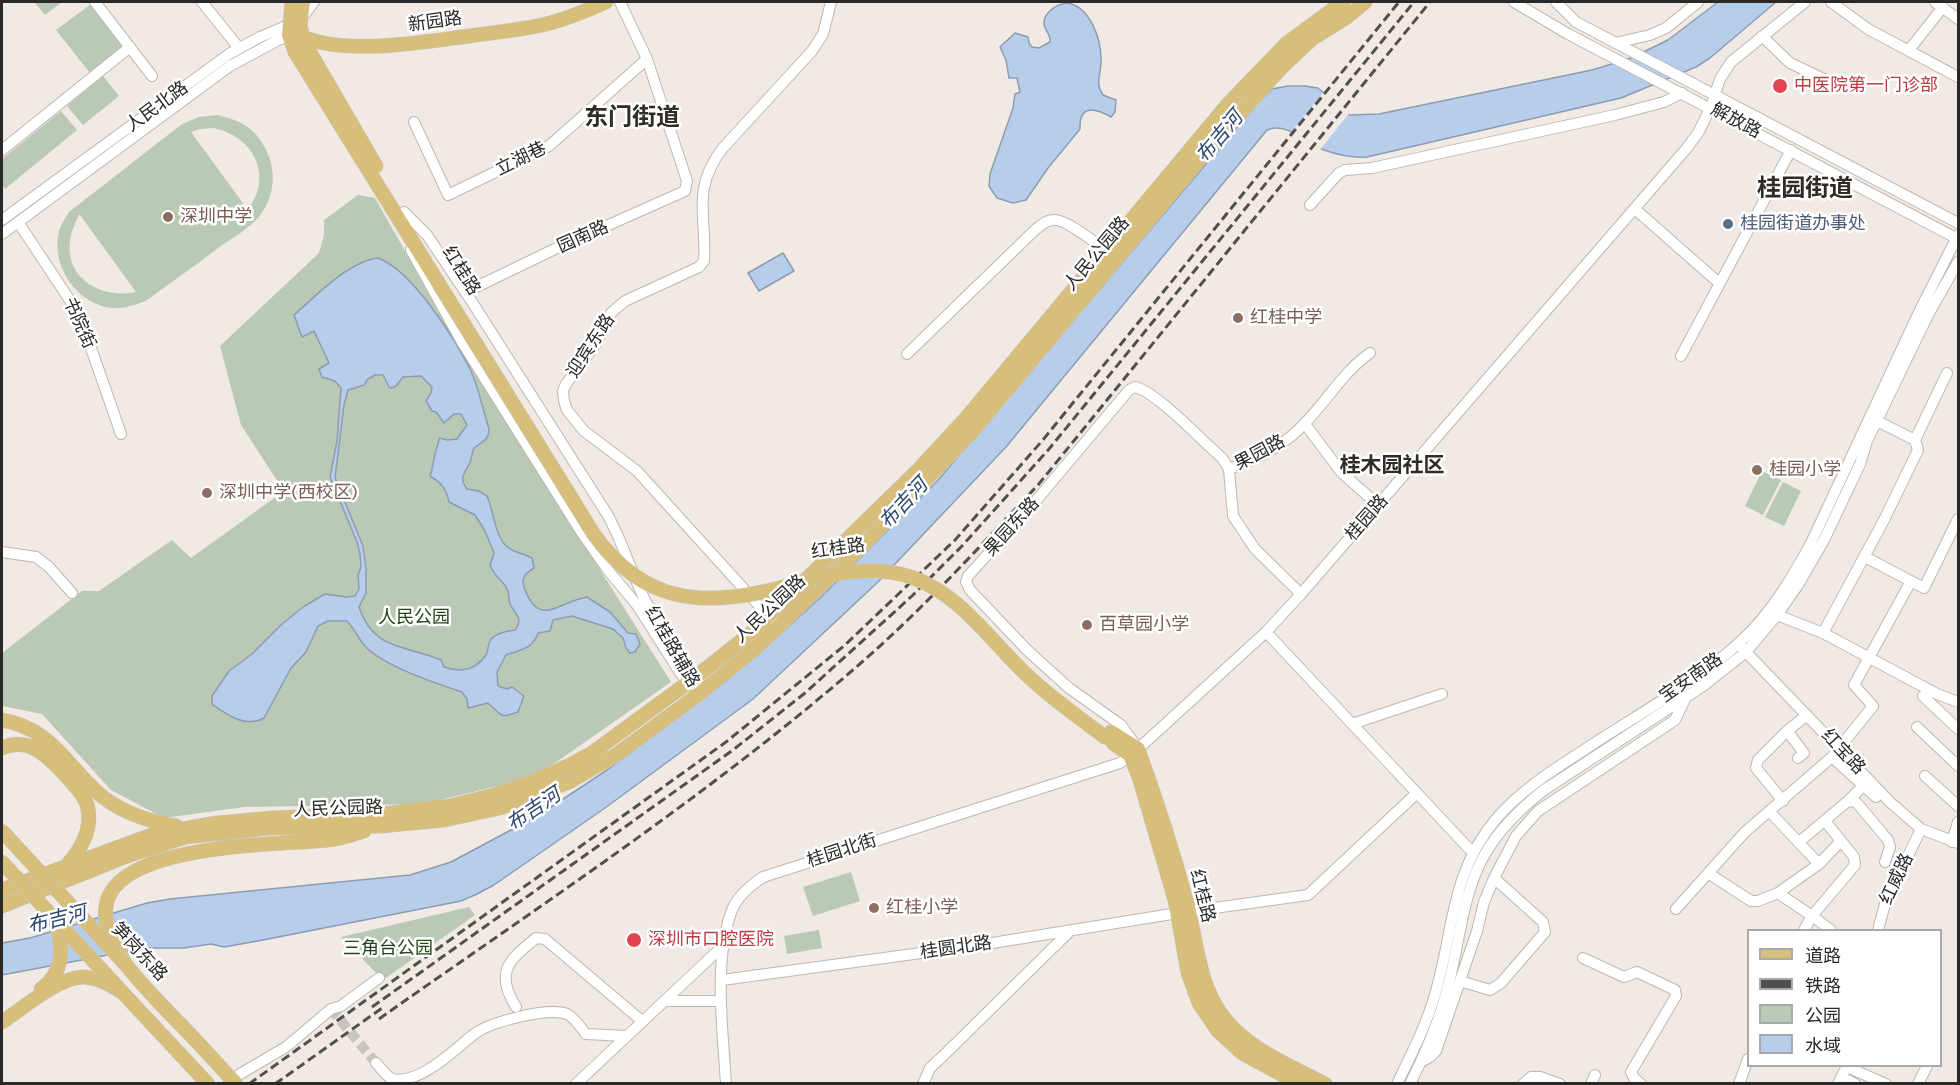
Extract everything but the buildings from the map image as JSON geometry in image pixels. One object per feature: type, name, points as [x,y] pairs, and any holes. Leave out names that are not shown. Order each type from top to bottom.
[{"type":"main road","points":[[292,2],[295,29]]},
{"type":"main road","points":[[295,29],[303,2]]},
{"type":"main road","name":"新园路","points":[[295,29],[314,42],[331,45],[401,45],[525,28],[571,16],[606,2]]},
{"type":"main road","name":"人民公园路","points":[[4,897],[185,837],[269,828],[380,826],[444,820],[500,808],[558,786],[616,755],[699,694],[756,648],[774,622],[967,417],[1228,104],[1297,34],[1343,2]]},
{"type":"main road","name":"人民公园路","points":[[4,897],[67,866],[154,834],[184,827],[272,818],[422,810],[461,804],[494,795],[551,774],[592,753],[774,622],[867,541],[955,450],[1215,141],[1282,67],[1312,39],[1347,17],[1365,2]]},
{"type":"main road","name":"红桂路","points":[[295,29],[295,52],[303,66],[443,282],[593,533],[612,557],[639,579],[664,591],[706,600],[743,596],[845,572],[880,570],[908,576],[933,587],[956,603],[1027,676],[1134,752],[1207,991],[1221,1015],[1234,1030],[1254,1045],[1325,1083]]},
{"type":"main road","points":[[2,720],[33,730],[48,740],[97,793],[126,812],[156,823],[184,827]]},
{"type":"main road","points":[[2,748],[18,744],[30,746],[44,753],[83,796],[88,808],[89,822],[80,849],[67,866]]},
{"type":"main road","points":[[126,965],[109,932],[106,910],[115,887],[129,873],[167,859],[229,847],[329,840],[380,826]]},
{"type":"main road","name":"笋岗东路","points":[[2,831],[236,1083]]},
{"type":"main road","points":[[2,862],[208,1083]]},
{"type":"main road","name":"红桂路","points":[[1183,912],[1188,973],[1199,1003],[1208,1018],[1218,1031],[1242,1053],[1299,1083]]},
{"type":"main road","points":[[2,1022],[44,987],[60,966],[61,950],[56,921]]},
{"type":"main road","points":[[2,1016],[62,983],[78,977],[109,984],[123,993]]},
{"type":"street","points":[[95,2],[152,76]]},
{"type":"street","points":[[202,2],[239,48]]},
{"type":"street","name":"人民北路","points":[[2,234],[230,66],[295,29],[314,2]]},
{"type":"street","points":[[620,2],[647,59]]},
{"type":"street","name":"迎宾东路","points":[[774,622],[637,471],[590,437],[579,426],[567,410],[563,391],[596,344],[611,313],[626,302],[699,267],[704,261],[702,193],[712,163],[812,51],[823,34],[831,2]]},
{"type":"street","name":"解放路","points":[[1514,2],[1614,58],[1958,237]]},
{"type":"street","name":"解放路","points":[[1556,2],[1576,22],[1959,223]]},
{"type":"street","points":[[1615,43],[1650,35],[1666,28],[1698,2]]},
{"type":"street","name":"桂园路","points":[[1134,752],[1266,632],[1301,594],[1686,149],[1698,133],[1719,79],[1731,62],[1805,2]]},
{"type":"street","points":[[1831,2],[1868,29],[1959,77]]},
{"type":"street","points":[[1909,50],[1939,4],[1959,19]]},
{"type":"street","name":"人民北路","points":[[2,220],[239,48],[295,29]]},
{"type":"street","points":[[1762,36],[1790,63],[1830,82]]},
{"type":"street","points":[[2,150],[130,47]]},
{"type":"street","name":"立湖巷","points":[[414,122],[448,195],[549,146],[647,59]]},
{"type":"street","name":"园南路","points":[[472,289],[685,191],[687,181],[647,59]]},
{"type":"street","points":[[1310,205],[1334,177],[1345,170],[1372,168],[1604,117],[1654,104],[1682,93]]},
{"type":"street","points":[[1681,356],[1791,150]]},
{"type":"street","points":[[1635,209],[1719,283]]},
{"type":"street","points":[[907,354],[1047,221],[1053,219],[1066,223],[1106,250]]},
{"type":"street","name":"书院街","points":[[18,222],[58,280],[84,328],[121,434]]},
{"type":"street","name":"宝安南路","points":[[1397,1083],[1430,1012],[1459,885],[1473,853],[1491,826],[1522,792],[1742,648],[1801,562],[1958,237]]},
{"type":"street","name":"宝安南路","points":[[1410,1083],[1433,1033],[1448,986],[1465,910],[1479,866],[1498,836],[1517,813],[1544,790],[1685,698],[1777,615],[1819,549],[1860,464],[1867,441],[1929,313],[1959,261]]},
{"type":"street","name":"红桂路辅路","points":[[443,282],[483,318],[573,459],[615,528],[632,574],[651,612],[699,694]]},
{"type":"street","name":"红桂路辅路","points":[[443,282],[462,342],[593,551],[637,605],[691,681]]},
{"type":"street","name":"果园路","points":[[1301,594],[1255,549],[1233,516],[1229,469],[1272,448],[1305,424],[1349,370],[1370,353]]},
{"type":"street","points":[[1823,633],[1865,557],[1918,450],[1915,440],[1947,373]]},
{"type":"street","name":"果园东路","points":[[1134,752],[1121,725],[1069,688],[1019,643],[970,590],[966,582],[968,576],[1034,503],[1129,390],[1135,387],[1147,392],[1162,404],[1222,458],[1229,469]]},
{"type":"street","points":[[1877,422],[1915,440]]},
{"type":"street","points":[[1305,424],[1341,472],[1378,505]]},
{"type":"street","points":[[1865,557],[1924,588],[1959,519]]},
{"type":"street","points":[[2,552],[36,556],[72,593]]},
{"type":"street","points":[[1676,909],[1745,832],[1836,753],[1873,706],[1854,685],[1911,580]]},
{"type":"street","points":[[1777,615],[1823,633],[1937,694],[1959,702]]},
{"type":"street","points":[[1266,632],[1473,853]]},
{"type":"street","name":"红宝路","points":[[1742,648],[1807,715],[1836,753],[1920,832],[1955,843]]},
{"type":"street","points":[[1352,724],[1442,694]]},
{"type":"street","points":[[1923,696],[1959,729]]},
{"type":"street","points":[[1421,1062],[1430,1058],[1436,1051],[1477,931],[1484,902],[1516,836],[1538,811],[1675,720],[1685,698]]},
{"type":"street","points":[[1783,801],[1756,768],[1758,760],[1786,731],[1807,715]]},
{"type":"street","points":[[1917,727],[1959,766]]},
{"type":"street","points":[[1786,731],[1804,753],[1798,758]]},
{"type":"street","name":"桂园北街","points":[[726,1083],[721,1001],[724,945],[732,909],[748,887],[764,877],[1120,763],[1134,752]]},
{"type":"street","points":[[1836,753],[1863,786],[1920,832]]},
{"type":"street","points":[[1925,776],[1959,806]]},
{"type":"street","points":[[1799,842],[1863,786]]},
{"type":"street","name":"桂圆北路","points":[[722,980],[853,963],[1308,895],[1417,793]]},
{"type":"street","points":[[1848,801],[1856,802],[1888,840],[1890,847],[1885,862]]},
{"type":"street","points":[[1770,812],[1819,864]]},
{"type":"street","points":[[1516,836],[1517,813]]},
{"type":"street","points":[[1805,929],[1812,916],[1855,865],[1854,857],[1825,821]]},
{"type":"street","points":[[1955,843],[1959,822]]},
{"type":"street","name":"红威路","points":[[1878,929],[1885,904],[1920,832]]},
{"type":"street","points":[[1708,873],[1751,902],[1758,902],[1778,892],[1819,864],[1841,841]]},
{"type":"street","points":[[1460,981],[1490,990],[1518,965],[1545,932],[1543,922],[1494,878]]},
{"type":"street","points":[[1778,892],[1830,929]]},
{"type":"street","points":[[924,1083],[930,1068],[1070,931]]},
{"type":"street","points":[[516,1007],[507,993],[506,979],[511,961],[536,938],[545,939],[642,1021]]},
{"type":"street","points":[[576,1083],[724,945]]},
{"type":"street","points":[[1583,958],[1624,977],[1637,972],[1674,990],[1676,996],[1631,1072],[1634,1078],[1641,1083]]},
{"type":"street","points":[[228,1083],[286,1047],[331,1009],[341,1006],[379,978]]},
{"type":"street","points":[[665,1001],[721,1001]]},
{"type":"street","points":[[376,1063],[393,1080],[409,1082],[429,1075],[475,1033],[522,1016],[552,1012],[568,1015],[586,1034],[626,1036]]},
{"type":"street","points":[[1739,1083],[1747,1064]]},
{"type":"street","points":[[1849,1067],[1886,1083]]},
{"type":"street","points":[[1918,1083],[1926,1067]]},
{"type":"street","points":[[1523,1083],[1531,1077],[1540,1077],[1560,1083]]},
{"type":"green space","points":[[34,2],[62,2],[45,15]]},
{"type":"green space","points":[[91,4],[124,47],[90,73],[56,30]]},
{"type":"green space","points":[[103,76],[119,96],[83,125],[67,106]]},
{"type":"green space","points":[[61,111],[77,130],[5,189],[2,185],[2,159]]},
{"type":"green space","name":"深圳中学","points":[[217,115],[233,119],[246,126],[262,142],[273,173],[272,189],[267,204],[255,221],[244,230],[147,300],[116,308],[98,305],[76,290],[62,267],[58,255],[60,228],[69,212],[182,124],[199,117]],"holes":[[[214,128],[239,140],[249,148],[255,159],[259,171],[259,183],[256,197],[248,210],[191,132]],[[80,215],[136,292],[123,293],[99,289],[80,276],[70,255],[71,234]]]},
{"type":"green space","name":"人民公园","points":[[358,195],[375,198],[464,355],[671,682],[535,777],[423,804],[244,807],[164,818],[111,790],[42,714],[2,706],[2,653],[82,591],[99,591],[172,540],[191,558],[284,491],[241,425],[220,346],[319,253],[324,235],[324,220]]},
{"type":"green space","points":[[1762,471],[1781,480],[1763,515],[1745,506]]},
{"type":"green space","points":[[1783,482],[1801,491],[1784,526],[1765,517]]},
{"type":"green space","points":[[851,872],[860,901],[813,916],[803,887]]},
{"type":"green space","name":"三角台公园","points":[[469,907],[475,915],[383,980],[341,937]]},
{"type":"green space","points":[[819,930],[822,948],[787,954],[784,936]]},
{"type":"water","points":[[1718,2],[1776,2],[1710,58],[1696,67],[1621,98],[1367,157],[1351,157],[1329,152],[1282,128],[1267,130],[1006,447],[878,582],[753,699],[605,808],[494,885],[461,901],[258,941],[224,947],[211,944],[184,948],[145,948],[2,975],[2,943],[30,938],[147,903],[410,875],[451,862],[539,815],[607,770],[727,680],[766,647],[822,596],[939,479],[1272,89],[1288,86],[1318,88],[1350,115],[1379,114],[1592,70],[1631,58],[1668,40]]},
{"type":"water","points":[[1067,3],[1082,10],[1093,25],[1100,51],[1100,90],[1103,95],[1116,100],[1115,112],[1111,117],[1094,110],[1085,112],[1080,121],[1080,129],[1048,168],[1026,200],[1013,203],[997,198],[989,186],[990,174],[1013,108],[1015,94],[1020,92],[1017,78],[1009,78],[1006,60],[1000,47],[1015,33],[1028,37],[1032,47],[1039,48],[1050,42],[1044,20],[1048,12]]},
{"type":"water","points":[[783,253],[794,271],[759,291],[748,273]]},
{"type":"water","points":[[378,258],[405,276],[444,324],[471,371],[479,392],[489,433],[474,448],[463,481],[467,489],[479,491],[487,496],[499,535],[507,547],[532,558],[534,568],[523,581],[530,600],[536,607],[551,610],[587,597],[610,612],[628,633],[636,634],[640,644],[635,652],[630,653],[623,638],[613,629],[572,616],[553,620],[550,631],[538,633],[529,646],[506,655],[497,672],[498,686],[507,689],[512,687],[524,696],[518,712],[501,715],[488,703],[468,708],[467,699],[462,692],[413,674],[378,657],[366,647],[347,621],[328,621],[318,626],[306,652],[291,668],[264,718],[257,721],[244,721],[212,704],[212,696],[229,671],[252,654],[303,607],[325,594],[355,596],[359,589],[358,575],[361,567],[357,542],[330,477],[337,441],[341,388],[335,381],[322,377],[319,369],[329,363],[314,331],[302,337],[294,315],[333,280],[367,261]],"holes":[[[375,375],[383,375],[389,387],[392,388],[403,377],[421,376],[432,387],[426,401],[432,411],[436,412],[444,423],[454,414],[461,414],[467,425],[457,439],[439,438],[430,476],[443,487],[449,502],[475,515],[485,531],[494,553],[490,565],[507,589],[510,604],[519,620],[515,630],[494,636],[482,660],[467,669],[456,670],[444,667],[441,660],[382,639],[365,621],[359,607],[366,593],[363,546],[335,478],[348,390],[364,385]]]},
{"type":"pier","points":[[1325,90],[1351,111],[1319,151],[1289,135]]},
{"type":"tunnel","points":[[331,1009],[376,1063]]},
{"type":"railway","points":[[249,1084],[726,742],[845,645],[955,540],[1042,441],[1399,2]]},
{"type":"railway","points":[[372,1007],[733,750],[805,693],[912,596],[962,546],[1049,449],[1414,2]]},
{"type":"railway","points":[[379,1019],[686,803],[805,711],[908,620],[1038,485],[1430,2]]},
{"type":"railway","points":[[275,1084],[385,1006]]},
{"type":"place","name":"中医院第一门诊部","points":[[1780,86]]},
{"type":"place","name":"深圳中学","points":[[168,217]]},
{"type":"place","name":"桂园街道办事处","points":[[1728,224]]},
{"type":"place","name":"红桂中学","points":[[1238,318]]},
{"type":"place","name":"桂园小学","points":[[1757,470]]},
{"type":"place","name":"深圳中学(西校区)","points":[[207,493]]},
{"type":"place","name":"百草园小学","points":[[1087,625]]},
{"type":"place","name":"红桂小学","points":[[874,908]]},
{"type":"place","name":"深圳市口腔医院","points":[[634,940]]},
{"type":"district","name":"东门街道","points":[[632,118]]},
{"type":"district","name":"桂园街道","points":[[1805,189]]},
{"type":"district","name":"桂木园社区","points":[[1392,466]]},
{"type":"water label","name":"布吉河","points":[[1220,137]]},
{"type":"water label","name":"布吉河","points":[[904,504]]},
{"type":"water label","name":"布吉河","points":[[534,810]]},
{"type":"water label","name":"布吉河","points":[[57,920]]}]
